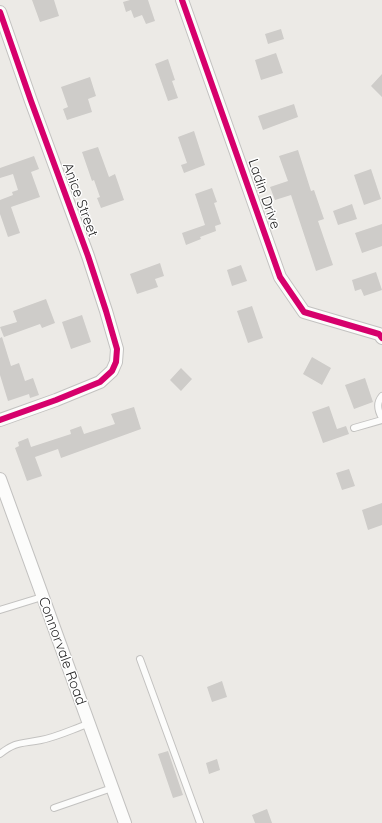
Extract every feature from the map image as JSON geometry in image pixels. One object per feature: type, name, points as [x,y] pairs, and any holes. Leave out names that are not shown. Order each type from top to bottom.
[{"type":"street","name":"Ladin Drive","points":[[182,0],[280,276],[304,312],[379,334],[382,338]]},
{"type":"street","name":"Anice Street","points":[[0,12],[88,256],[117,349],[116,362],[112,371],[100,382],[0,420]]},
{"type":"street","name":"Connorvale Road","points":[[0,479],[125,823]]},
{"type":"lane","points":[[354,428],[382,419],[378,410],[378,405],[382,396]]},
{"type":"lane","points":[[0,610],[42,597]]},
{"type":"lane","points":[[140,659],[200,823]]},
{"type":"lane","points":[[0,754],[9,747],[24,742],[41,740],[88,724]]},
{"type":"lane","points":[[54,808],[112,788]]},
{"type":"building","points":[[32,0],[54,0],[59,16],[40,22]]},
{"type":"building","points":[[130,0],[148,0],[155,21],[146,24],[142,15],[134,18],[131,10],[126,12],[123,2]]},
{"type":"building","points":[[281,29],[284,39],[268,44],[265,34]]},
{"type":"building","points":[[276,53],[283,73],[261,80],[255,60]]},
{"type":"building","points":[[168,59],[175,80],[172,81],[178,98],[168,101],[155,64]]},
{"type":"building","points":[[382,74],[382,97],[371,86]]},
{"type":"building","points":[[90,77],[96,96],[88,99],[92,112],[67,120],[63,109],[68,107],[61,87]]},
{"type":"building","points":[[294,104],[298,117],[263,130],[258,116]]},
{"type":"building","points":[[194,131],[205,165],[184,173],[181,165],[187,163],[178,137]]},
{"type":"building","points":[[98,147],[109,177],[115,174],[124,200],[101,208],[97,198],[100,197],[94,180],[92,181],[82,152]]},
{"type":"building","points":[[298,150],[311,191],[314,190],[324,219],[318,221],[333,265],[316,271],[291,195],[275,200],[270,187],[288,181],[279,156]]},
{"type":"building","points":[[34,156],[39,169],[31,172],[40,197],[11,207],[20,233],[8,237],[0,214],[0,200],[13,195],[12,192],[18,190],[13,174],[0,178],[0,168]]},
{"type":"building","points":[[371,169],[381,199],[364,205],[354,175]]},
{"type":"building","points":[[212,188],[217,202],[214,203],[221,224],[215,226],[216,231],[200,237],[201,239],[186,245],[182,233],[205,225],[195,194]]},
{"type":"building","points":[[352,204],[357,219],[338,225],[333,211]]},
{"type":"building","points":[[382,224],[382,246],[362,253],[355,233]]},
{"type":"building","points":[[160,263],[164,276],[155,279],[158,287],[137,294],[130,274]]},
{"type":"building","points":[[241,265],[247,281],[232,286],[227,270]]},
{"type":"building","points":[[376,272],[382,290],[364,296],[361,289],[355,291],[352,280]]},
{"type":"building","points":[[46,299],[55,323],[42,328],[40,324],[4,337],[0,327],[17,322],[13,311]]},
{"type":"building","points":[[252,306],[263,338],[248,343],[237,311]]},
{"type":"building","points":[[82,315],[91,342],[71,349],[62,322]]},
{"type":"building","points":[[2,337],[11,366],[19,363],[25,381],[33,378],[39,395],[30,398],[29,394],[8,401],[0,375],[0,338]]},
{"type":"building","points":[[312,357],[331,368],[322,385],[303,374]]},
{"type":"building","points":[[181,368],[192,379],[181,391],[170,380]]},
{"type":"building","points":[[365,378],[373,402],[354,409],[345,385]]},
{"type":"building","points":[[329,406],[337,429],[346,426],[349,434],[323,443],[312,412]]},
{"type":"building","points":[[134,407],[141,429],[61,458],[58,449],[35,457],[42,476],[27,481],[15,448],[19,446],[18,442],[28,438],[31,447],[71,434],[70,430],[81,426],[84,434],[115,424],[111,414]]},
{"type":"building","points":[[349,469],[355,486],[342,490],[336,473]]},
{"type":"building","points":[[382,503],[382,525],[368,530],[362,510]]},
{"type":"building","points":[[222,681],[227,697],[212,702],[207,687]]},
{"type":"building","points":[[168,751],[183,795],[173,798],[158,754]]},
{"type":"building","points":[[217,759],[220,770],[209,774],[206,763]]},
{"type":"building","points":[[267,809],[272,823],[255,823],[252,815]]},
{"type":"cycle path","points":[[182,0],[280,277],[304,312],[379,334],[382,338]]},
{"type":"cycle path","points":[[0,12],[88,256],[117,349],[116,362],[112,371],[100,382],[0,420]]}]
